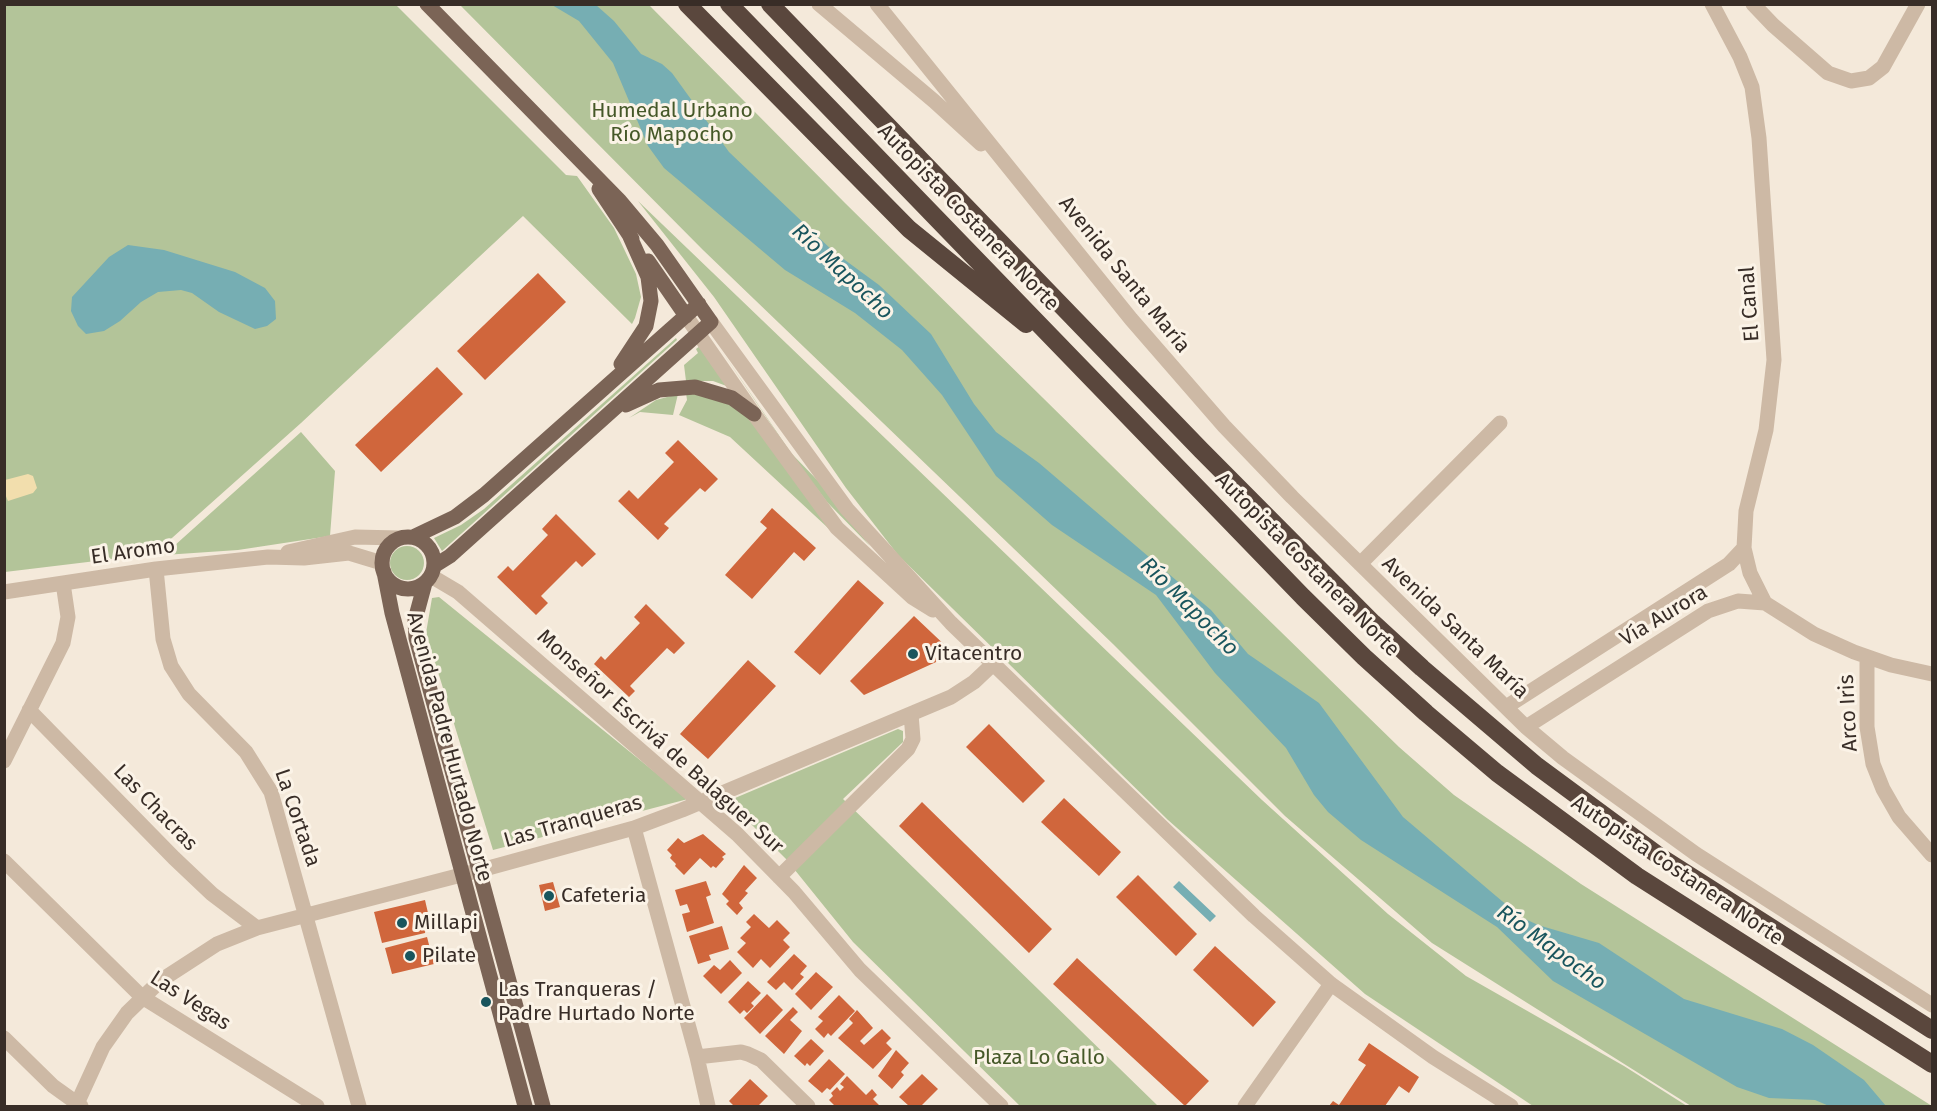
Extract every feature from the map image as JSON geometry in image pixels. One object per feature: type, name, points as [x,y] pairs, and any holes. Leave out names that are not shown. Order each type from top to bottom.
[{"type":"highway","points":[[687,4],[909,229],[1017,317],[1063,348]]},
{"type":"highway","name":"Autopista Costanera Norte","points":[[729,4],[1364,657],[1497,773],[1637,876],[1932,1064]]},
{"type":"highway","name":"Autopista Costanera Norte","points":[[770,4],[1233,483],[1373,623],[1422,668],[1536,766],[1650,850],[1932,1030]]},
{"type":"main road","points":[[427,4],[620,201],[699,304],[711,322],[430,575],[410,589],[402,588],[388,579],[383,568],[384,553],[390,544],[455,517],[484,495],[699,304]]},
{"type":"main road","points":[[584,166],[686,316]]},
{"type":"main road","points":[[599,393],[640,339],[650,313],[648,277],[627,230]]},
{"type":"main road","points":[[601,420],[658,390],[682,387],[720,393],[754,414]]},
{"type":"main road","points":[[406,538],[420,539],[432,551],[430,575]]},
{"type":"main road","name":"Avenida Padre Hurtado Norte","points":[[383,568],[389,604],[525,1107]]},
{"type":"main road","name":"Avenida Padre Hurtado Norte","points":[[430,575],[415,620],[416,638],[543,1107]]},
{"type":"street","name":"Avenida Santa María","points":[[819,4],[958,122],[1028,190]]},
{"type":"street","name":"Avenida Santa María","points":[[877,4],[1185,382],[1284,489],[1527,727],[1563,758],[1688,849],[1932,1005]]},
{"type":"street","name":"El Canal","points":[[1712,4],[1746,71],[1756,113],[1774,360],[1771,403],[1748,495],[1744,548],[1750,573],[1765,603]]},
{"type":"street","points":[[1753,4],[1773,25],[1828,73],[1851,81],[1869,78],[1883,67],[1918,4]]},
{"type":"street","points":[[686,316],[837,528],[912,597],[941,614]]},
{"type":"street","points":[[711,322],[841,501],[941,614],[1254,916],[1330,984],[1433,1058],[1511,1107]]},
{"type":"street","points":[[1360,564],[1500,423]]},
{"type":"street","name":"El Aromo","points":[[4,592],[156,569],[268,557],[355,537],[406,538]]},
{"type":"street","name":"Vía Aurora","points":[[1506,707],[1729,564],[1744,548]]},
{"type":"street","name":"El Aromo","points":[[268,557],[304,558],[349,553],[383,568]]},
{"type":"street","name":"La Cortada","points":[[156,569],[163,639],[171,666],[189,694],[246,753],[264,778],[276,806],[359,1107]]},
{"type":"street","name":"Monseñor Escrivá de Balaguer Sur","points":[[430,575],[458,592],[737,834],[779,877],[860,970],[1001,1107]]},
{"type":"street","points":[[4,761],[66,631],[68,606],[63,583]]},
{"type":"street","name":"Vía Aurora","points":[[1527,727],[1718,606],[1738,601],[1765,603],[1815,634],[1867,657],[1932,674]]},
{"type":"street","name":"Arco Iris","points":[[1867,657],[1866,727],[1873,764],[1883,789],[1899,817],[1932,855]]},
{"type":"street","name":"Las Tranqueras","points":[[78,1106],[103,1047],[142,997],[197,954],[257,928],[461,876],[634,828],[700,803],[951,697],[974,682],[993,664]]},
{"type":"street","name":"Las Chacras","points":[[29,710],[212,894],[257,928]]},
{"type":"street","points":[[779,877],[908,749],[913,739],[911,714]]},
{"type":"street","points":[[634,828],[697,1057],[708,1107]]},
{"type":"street","name":"Las Vegas","points":[[4,861],[142,997],[317,1107]]},
{"type":"street","points":[[1245,1107],[1330,984]]},
{"type":"street","points":[[4,1038],[53,1086],[78,1106]]},
{"type":"street","points":[[697,1057],[741,1052],[748,1054],[760,1060],[808,1107]]},
{"type":"green space","points":[[4,5],[396,5],[566,175],[577,176],[614,228],[636,274],[641,297],[632,324],[523,216],[301,423],[154,554],[5,572]]},
{"type":"green space","name":"Humedal Urbano Río Mapocho","points":[[460,5],[649,5],[845,203],[1240,592],[1399,747],[1454,795],[1581,884],[1932,1106],[1691,1106],[1432,943],[1285,816],[1113,644],[703,250]]},
{"type":"green space","points":[[638,201],[1262,800],[1388,914],[1466,976],[1624,1066],[1687,1106],[1533,1106],[1365,994],[1168,820],[898,555],[846,488],[714,297]]},
{"type":"green space","points":[[676,338],[677,340],[442,551],[434,538],[461,525],[484,509]]},
{"type":"green space","points":[[701,345],[732,388],[713,381],[686,381],[684,365],[698,353],[696,349]]},
{"type":"green space","points":[[719,347],[791,453],[824,487],[870,546],[827,502],[793,457]]},
{"type":"green space","points":[[693,392],[743,409],[841,540],[730,437],[679,415],[687,400],[686,393]]},
{"type":"green space","points":[[678,394],[673,415],[640,412],[629,418],[656,400]]},
{"type":"green space","points":[[301,432],[335,471],[330,536],[238,550],[164,555]]},
{"type":"green space","points":[[407,546],[419,551],[424,563],[419,575],[407,580],[395,575],[390,563],[395,551]]},
{"type":"green space","points":[[439,597],[688,799],[493,850],[426,633],[432,598]]},
{"type":"green space","name":"Plaza Lo Gallo","points":[[898,729],[903,731],[903,742],[843,799],[1158,1106],[1020,1106],[853,942],[786,859],[728,801]]},
{"type":"sand","points":[[28,474],[33,476],[37,488],[33,493],[8,501],[5,494],[5,480]]},
{"type":"water","name":"Río Mapocho","points":[[552,5],[596,5],[614,21],[641,54],[662,64],[672,73],[729,152],[834,252],[879,285],[931,334],[974,404],[996,432],[1039,463],[1211,610],[1248,654],[1319,703],[1403,817],[1521,917],[1538,925],[1599,943],[1684,999],[1782,1029],[1813,1045],[1864,1080],[1886,1106],[1829,1106],[1815,1100],[1769,1098],[1737,1087],[1553,981],[1497,927],[1361,840],[1328,812],[1314,795],[1286,748],[1215,673],[1156,595],[1052,525],[996,476],[942,395],[902,350],[855,313],[785,270],[664,168],[648,146],[613,63],[579,21]]},
{"type":"water","points":[[128,245],[164,250],[235,272],[265,288],[275,301],[276,319],[267,326],[255,329],[219,312],[192,293],[181,290],[158,292],[141,302],[120,321],[104,331],[86,334],[78,326],[71,311],[72,297],[109,257]]},
{"type":"water","points":[[1179,881],[1216,916],[1210,922],[1173,887]]},
{"type":"building","points":[[538,273],[566,302],[485,380],[457,351]]},
{"type":"building","points":[[437,367],[463,394],[381,472],[355,445]]},
{"type":"building","points":[[678,440],[718,479],[705,492],[700,488],[664,524],[669,528],[658,540],[618,501],[629,490],[638,499],[674,462],[665,453]]},
{"type":"building","points":[[772,508],[816,548],[804,561],[794,552],[752,599],[725,575],[767,528],[760,522]]},
{"type":"building","points":[[556,514],[596,554],[582,567],[576,561],[541,596],[548,603],[536,615],[497,577],[508,566],[513,571],[548,535],[542,529]]},
{"type":"building","points":[[858,580],[884,603],[820,675],[794,652]]},
{"type":"building","points":[[646,604],[685,643],[674,654],[667,648],[630,686],[635,691],[629,697],[594,664],[601,656],[605,660],[640,623],[634,617]]},
{"type":"building","name":"Vitacentro","points":[[914,616],[951,651],[947,657],[864,695],[850,681]]},
{"type":"building","points":[[748,660],[776,686],[708,759],[680,734]]},
{"type":"building","points":[[989,724],[1045,781],[1023,803],[966,747]]},
{"type":"building","points":[[1064,798],[1121,852],[1099,876],[1041,822]]},
{"type":"building","points":[[922,802],[1052,929],[1029,953],[899,826]]},
{"type":"building","points":[[703,834],[726,854],[722,857],[724,859],[716,868],[713,866],[711,868],[700,858],[684,875],[675,866],[676,864],[670,858],[672,855],[667,850],[678,838],[684,843]]},
{"type":"building","points":[[744,865],[757,878],[745,891],[748,893],[739,903],[743,908],[737,915],[726,904],[729,901],[722,894]]},
{"type":"building","points":[[1138,875],[1197,934],[1176,956],[1116,897]]},
{"type":"building","points":[[706,881],[711,895],[706,897],[714,923],[687,932],[682,914],[690,912],[687,904],[680,906],[675,890]]},
{"type":"building","name":"Cafeteria","points":[[553,882],[560,907],[545,911],[539,885]]},
{"type":"building","name":"Millapi","points":[[425,900],[428,913],[425,933],[382,943],[374,912]]},
{"type":"building","points":[[754,914],[769,928],[777,920],[790,933],[783,940],[790,947],[770,968],[761,959],[753,968],[737,952],[746,943],[740,938],[751,927],[746,922]]},
{"type":"building","points":[[722,926],[729,949],[709,955],[711,960],[698,964],[689,936]]},
{"type":"building","name":"Pilate","points":[[427,937],[434,964],[392,974],[385,948]]},
{"type":"building","points":[[1215,946],[1276,1002],[1253,1027],[1193,970]]},
{"type":"building","points":[[794,954],[807,966],[800,974],[804,977],[792,990],[784,982],[776,990],[767,982]]},
{"type":"building","points":[[1077,958],[1209,1081],[1185,1106],[1053,984]]},
{"type":"building","points":[[730,960],[742,973],[721,994],[703,976],[714,965],[720,970]]},
{"type":"building","points":[[816,972],[833,987],[811,1010],[795,994]]},
{"type":"building","points":[[748,981],[761,993],[751,1003],[754,1006],[747,1013],[744,1010],[740,1014],[728,1002]]},
{"type":"building","points":[[767,994],[783,1010],[760,1034],[744,1018]]},
{"type":"building","points":[[839,995],[855,1011],[831,1036],[828,1033],[824,1038],[815,1029],[823,1021],[818,1017]]},
{"type":"building","points":[[793,1007],[798,1012],[790,1020],[802,1031],[784,1054],[765,1036]]},
{"type":"building","points":[[857,1010],[873,1028],[860,1041],[864,1045],[882,1029],[891,1038],[886,1043],[892,1049],[873,1069],[838,1038],[853,1023],[849,1019]]},
{"type":"building","points":[[811,1039],[824,1051],[810,1066],[807,1063],[805,1066],[794,1056]]},
{"type":"building","points":[[1369,1043],[1419,1077],[1409,1093],[1399,1086],[1385,1106],[1329,1106],[1333,1101],[1339,1105],[1366,1065],[1358,1060]]},
{"type":"building","points":[[896,1050],[909,1063],[901,1072],[904,1075],[892,1089],[878,1076]]},
{"type":"building","points":[[829,1059],[845,1074],[830,1090],[827,1088],[822,1093],[808,1081]]},
{"type":"building","points":[[922,1074],[938,1089],[921,1106],[909,1106],[899,1097]]},
{"type":"building","points":[[847,1076],[866,1095],[872,1089],[877,1095],[873,1099],[880,1106],[835,1106],[829,1100],[833,1096],[831,1093],[837,1087],[840,1091],[844,1087],[840,1084]]},
{"type":"building","points":[[750,1079],[768,1096],[758,1106],[734,1106],[729,1101]]},
{"type":"place","name":"Vitacentro","points":[[913,654]]},
{"type":"place","name":"Cafeteria","points":[[549,896]]},
{"type":"place","name":"Millapi","points":[[402,923]]},
{"type":"place","name":"Pilate","points":[[410,956]]},
{"type":"place","name":"Las Tranqueras / Padre Hurtado Norte","points":[[486,1002]]}]
